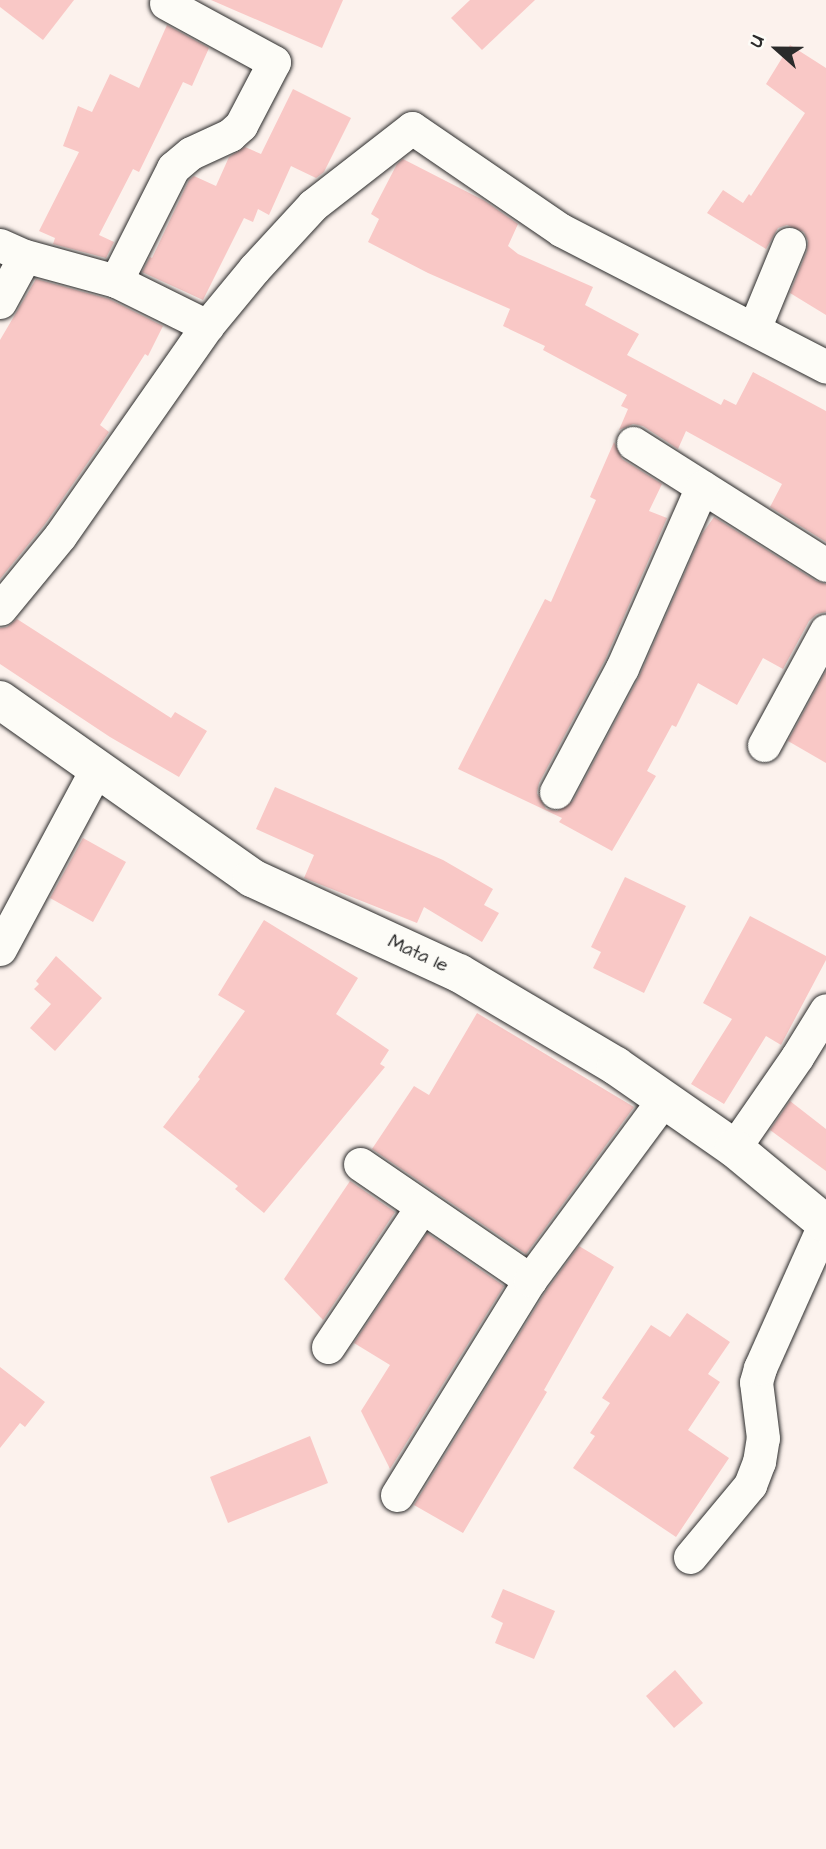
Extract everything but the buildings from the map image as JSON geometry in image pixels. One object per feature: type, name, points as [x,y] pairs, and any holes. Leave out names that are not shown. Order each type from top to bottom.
[{"type":"street","points":[[116,281],[173,168],[191,153],[230,135],[241,125],[274,62],[166,3]]},
{"type":"street","points":[[0,610],[60,536],[207,326],[254,269],[313,205],[412,128],[561,230],[755,326],[826,367]]},
{"type":"street","points":[[755,326],[789,244]]},
{"type":"street","points":[[0,302],[12,251],[116,281],[207,326]]},
{"type":"street","points":[[633,443],[826,565]]},
{"type":"street","points":[[555,792],[622,668],[702,487]]},
{"type":"street","points":[[764,745],[826,631]]},
{"type":"street","name":"Mata Ie","points":[[0,700],[252,878],[479,984],[616,1066],[734,1148],[825,1223]]},
{"type":"street","points":[[0,949],[97,768]]},
{"type":"street","points":[[734,1148],[826,1010]]},
{"type":"street","points":[[397,1495],[530,1280],[664,1099]]},
{"type":"street","points":[[360,1164],[530,1280]]},
{"type":"street","points":[[328,1347],[421,1208]]},
{"type":"street","points":[[690,1557],[750,1485],[759,1462],[763,1438],[756,1382],[760,1368],[825,1223]]}]
